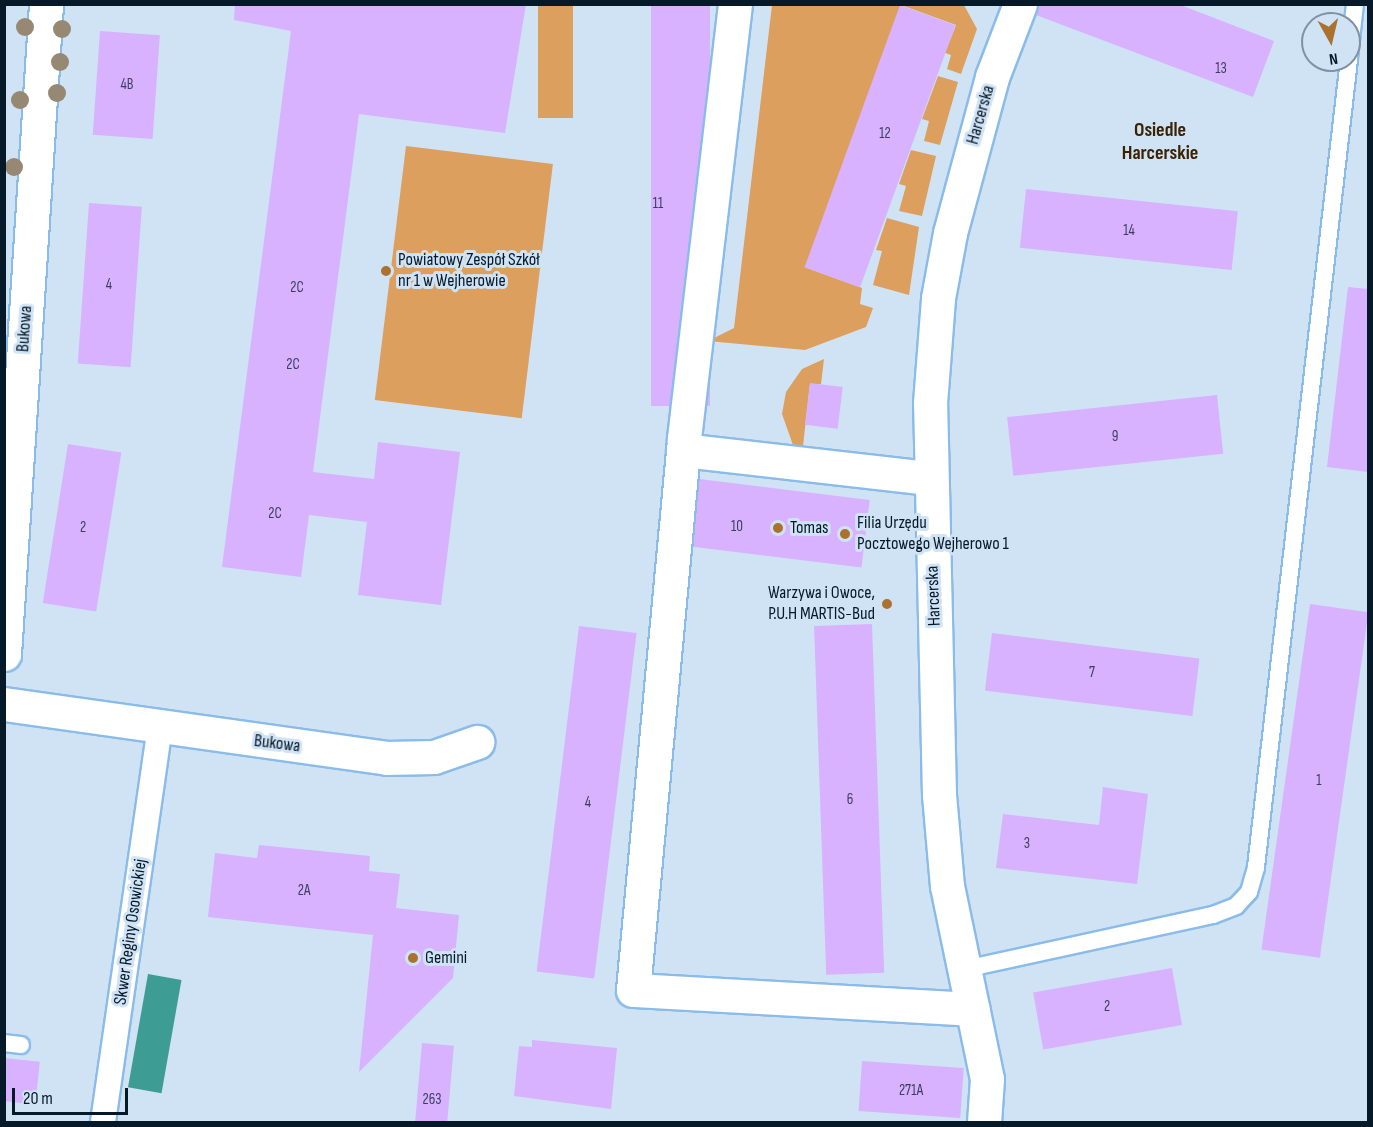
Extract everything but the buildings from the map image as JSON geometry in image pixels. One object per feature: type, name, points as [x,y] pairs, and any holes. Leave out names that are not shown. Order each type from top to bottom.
[{"type":"street","name":"Bukowa","points":[[4,654],[46,4]]},
{"type":"street","points":[[735,4],[683,450],[633,990],[972,1009]]},
{"type":"street","name":"Harcerska","points":[[984,1122],[987,1079],[947,886],[939,795],[930,478],[933,357],[950,233],[992,77],[1020,4]]},
{"type":"street","points":[[683,450],[930,478]]},
{"type":"street","name":"Bukowa","points":[[4,704],[386,758],[434,757],[477,742]]},
{"type":"street","name":"Skwer Reginy Osowickiej","points":[[104,1122],[159,741]]},
{"type":"lane","points":[[965,969],[1213,915],[1236,906],[1249,892],[1256,867],[1348,72]]},
{"type":"shaded area","points":[[538,5],[573,5],[573,118],[538,118]]},
{"type":"shaded area","points":[[772,5],[901,5],[807,268],[862,288],[860,304],[873,308],[866,327],[805,350],[708,341],[734,328]]},
{"type":"shaded area","points":[[901,5],[964,5],[977,29],[961,74],[947,69],[951,55],[945,53],[956,25]]},
{"type":"shaded area","points":[[938,76],[958,82],[940,145],[924,141],[929,121],[922,119]]},
{"type":"shaded area","points":[[406,146],[553,164],[522,418],[375,400]]},
{"type":"shaded area","points":[[911,150],[936,156],[922,216],[899,211],[906,186],[899,184]]},
{"type":"shaded area","points":[[887,218],[919,227],[909,295],[873,285],[882,251],[876,250]]},
{"type":"shaded area","points":[[824,359],[821,384],[810,384],[803,446],[793,445],[782,414],[786,392],[802,369]]},
{"type":"shaded area","points":[[148,974],[181,980],[162,1093],[128,1087]]},
{"type":"place","name":"Powiatowy Zespół Szkół nr 1 w Wejherowie","points":[[386,271]]},
{"type":"place","name":"Tomas","points":[[778,528]]},
{"type":"place","name":"Filia Urzędu Pocztowego Wejherowo 1","points":[[845,534]]},
{"type":"place","name":"Warzywa i Owoce, P.U.H MARTIS-Bud","points":[[887,604]]},
{"type":"place","name":"Gemini","points":[[413,958]]},
{"type":"district","name":"Osiedle Harcerskie","points":[[1160,142]]}]
